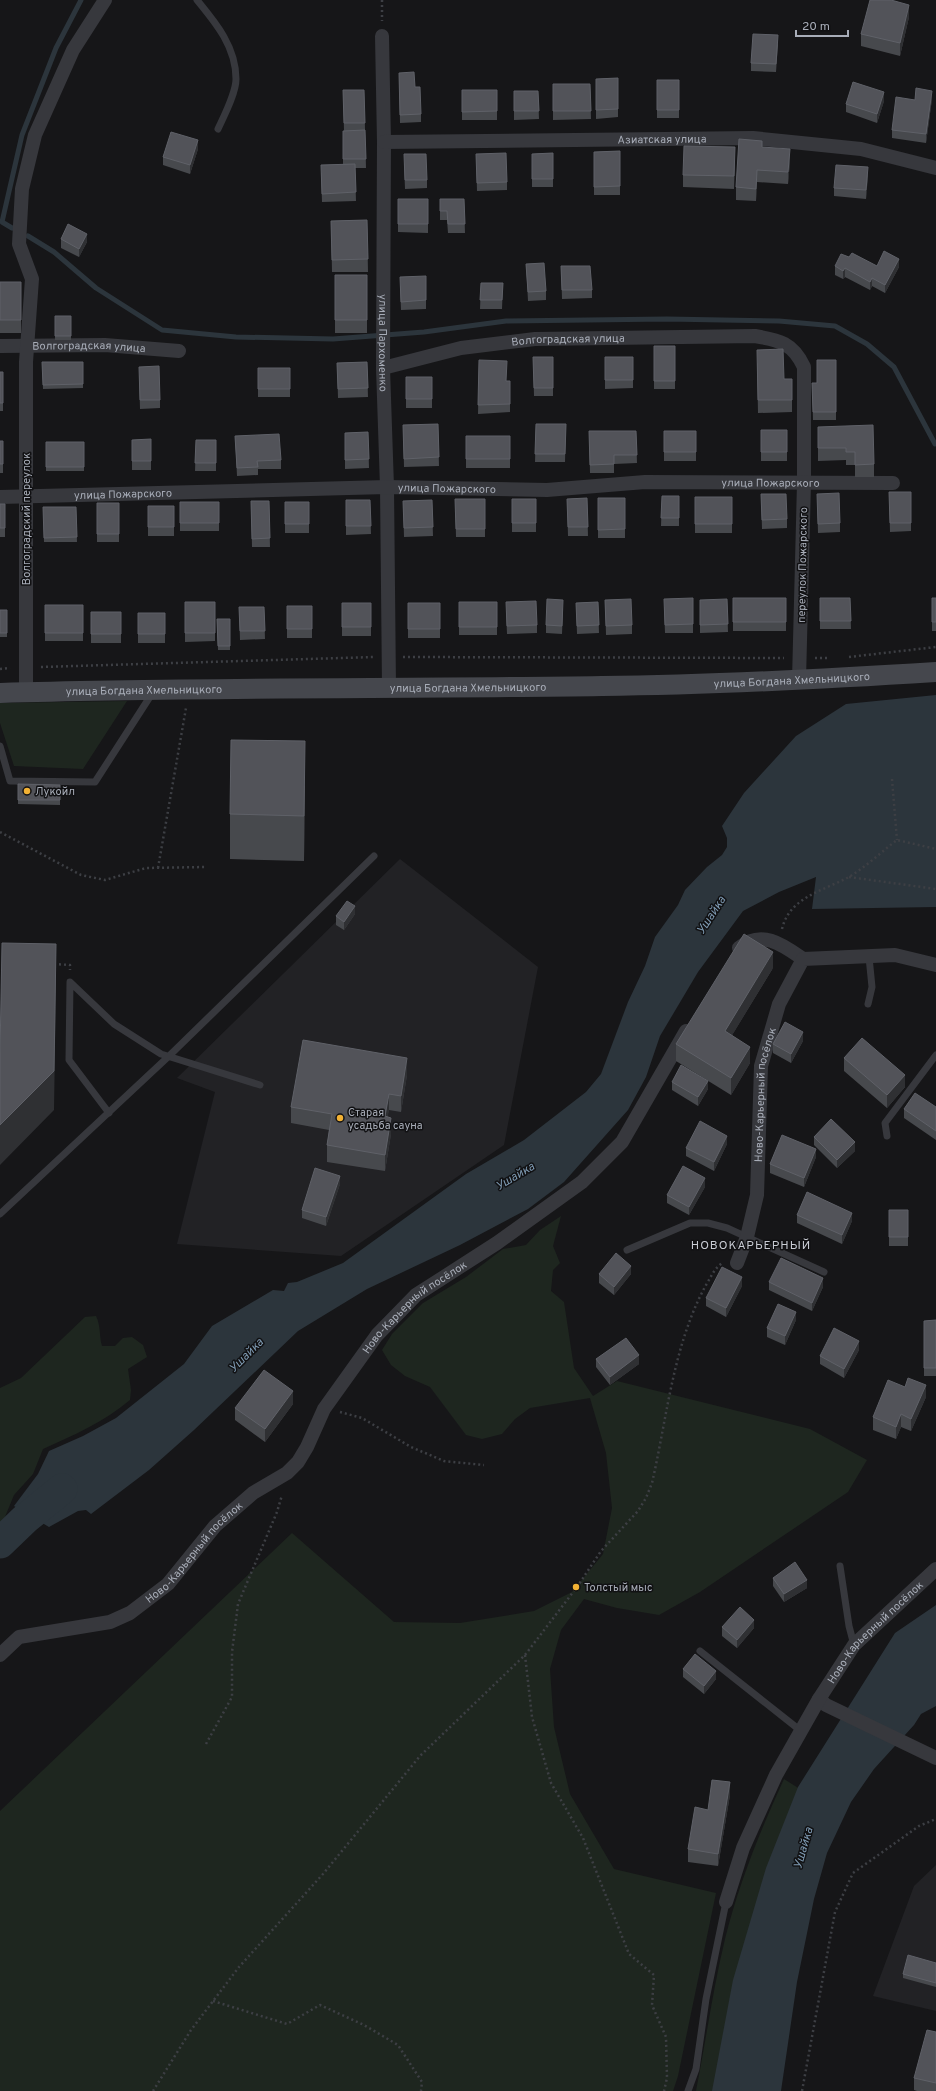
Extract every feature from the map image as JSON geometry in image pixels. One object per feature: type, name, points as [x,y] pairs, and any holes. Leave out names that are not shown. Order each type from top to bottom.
[{"type":"street","name":"Волгоградский переулок","points":[[26,692],[26,362],[32,279],[19,244],[22,189],[35,135],[70,57],[105,0]]},
{"type":"street","name":"улица Пархоменко","points":[[382,36],[384,142],[383,368],[387,487],[388,687]]},
{"type":"street","name":"Азиатская улица","points":[[384,142],[753,138],[862,149],[936,168]]},
{"type":"street","name":"Волгоградская улица","points":[[383,368],[461,348],[535,339],[756,336]]},
{"type":"street","name":"переулок Пожарского","points":[[756,336],[774,339],[792,347],[804,367],[804,483],[799,680]]},
{"type":"street","name":"Волгоградская улица","points":[[0,346],[27,347],[106,345],[179,351]]},
{"type":"street","name":"улица Пожарского","points":[[0,497],[387,487],[547,490],[645,482],[893,483]]},
{"type":"street","name":"улица Богдана Хмельницкого","points":[[0,693],[388,687],[603,686],[799,680],[936,672]]},
{"type":"street","points":[[729,960],[733,954],[748,941],[764,940],[779,942],[803,959],[895,956],[936,965]]},
{"type":"street","name":"Ново-Карьерный посёлок","points":[[737,1263],[747,1237],[757,1195],[761,1066],[779,1004],[803,959]]},
{"type":"street","name":"Ново-Карьерный посёлок","points":[[0,1654],[19,1636],[60,1629],[88,1627],[110,1622],[130,1613],[168,1584],[215,1526],[253,1494],[287,1473],[298,1462],[307,1447],[324,1408],[377,1335],[416,1295],[497,1243],[582,1182],[622,1142],[694,1017]]},
{"type":"street","name":"Ново-Карьерный посёлок","points":[[726,1902],[744,1848],[776,1775],[801,1730],[822,1702],[854,1645],[936,1569]]},
{"type":"street","points":[[822,1702],[936,1758]]},
{"type":"lane","points":[[197,0],[219,26],[231,52],[236,80],[218,129]]},
{"type":"lane","points":[[0,746],[10,782],[96,782],[154,691]]},
{"type":"lane","points":[[0,1214],[169,1056],[374,856]]},
{"type":"lane","points":[[868,1004],[872,987],[869,957]]},
{"type":"lane","points":[[70,982],[114,1024],[161,1054],[260,1085]]},
{"type":"lane","points":[[70,982],[69,1060],[109,1113]]},
{"type":"lane","points":[[887,1136],[885,1123],[936,1055]]},
{"type":"lane","points":[[627,1250],[690,1223],[716,1224],[824,1272]]},
{"type":"lane","points":[[840,1566],[849,1626],[854,1645]]},
{"type":"lane","points":[[700,1651],[801,1730]]},
{"type":"lane","points":[[688,2091],[696,2069],[706,1999],[726,1902]]},
{"type":"path","points":[[382,0],[382,36]]},
{"type":"path","points":[[846,657],[936,647]]},
{"type":"path","points":[[0,669],[388,657],[831,658]]},
{"type":"path","points":[[158,868],[189,690]]},
{"type":"path","points":[[892,779],[897,840]]},
{"type":"path","points":[[0,832],[81,875],[105,880],[146,868],[206,867]]},
{"type":"path","points":[[897,840],[936,849]]},
{"type":"path","points":[[779,942],[784,919],[794,906],[815,892],[848,877],[897,840]]},
{"type":"path","points":[[848,877],[936,889]]},
{"type":"path","points":[[46,964],[70,965],[70,982]]},
{"type":"path","points":[[153,2091],[191,2030],[239,1967],[323,1874],[420,1756],[525,1655],[577,1587],[601,1551],[638,1511],[646,1498],[655,1470],[684,1338],[698,1299],[716,1267],[725,1260],[737,1263]]},
{"type":"path","points":[[324,1408],[362,1418],[410,1447],[444,1461],[484,1465]]},
{"type":"path","points":[[206,1744],[232,1697],[232,1652],[238,1604],[278,1512],[287,1473]]},
{"type":"path","points":[[525,1655],[532,1717],[552,1783],[583,1838],[629,1954],[654,1975],[652,2005],[666,2037],[667,2078],[664,2091]]},
{"type":"path","points":[[802,2091],[834,1912],[853,1873],[919,1826],[936,1819]]},
{"type":"path","points":[[213,2001],[287,2024],[320,2006],[364,2025],[398,2045],[422,2082],[421,2091]]},
{"type":"shaded area","points":[[127,701],[83,769],[14,766],[0,723],[0,703]]},
{"type":"shaded area","points":[[400,859],[538,967],[504,1145],[341,1256],[177,1244],[215,1092],[177,1078]]},
{"type":"shaded area","points":[[561,1216],[553,1246],[560,1263],[553,1270],[551,1291],[564,1302],[574,1368],[593,1396],[617,1381],[810,1429],[867,1460],[848,1492],[700,1592],[659,1615],[617,1608],[584,1599],[561,1630],[550,1669],[554,1727],[570,1794],[614,1869],[716,1893],[678,2076],[673,2091],[0,2091],[0,1811],[292,1533],[394,1622],[460,1623],[534,1611],[572,1592],[603,1554],[612,1508],[606,1453],[590,1398],[530,1408],[515,1419],[502,1434],[482,1439],[466,1435],[430,1387],[405,1376],[391,1365],[382,1350],[392,1334],[423,1303],[466,1277],[503,1249],[526,1245],[540,1230]]},
{"type":"shaded area","points":[[96,1316],[99,1324],[102,1346],[115,1346],[123,1338],[132,1337],[143,1345],[147,1357],[128,1369],[131,1390],[130,1400],[110,1415],[43,1449],[33,1474],[14,1495],[0,1529],[0,1388],[21,1378],[85,1317]]},
{"type":"shaded area","points":[[784,1779],[803,1791],[724,2091],[696,2091],[725,1939],[751,1858]]},
{"type":"shaded area","points":[[936,1865],[936,2011],[873,1996],[914,1886]]},
{"type":"water","points":[[936,695],[936,907],[812,909],[816,877],[779,892],[743,911],[698,972],[660,1036],[646,1077],[628,1110],[564,1182],[528,1209],[460,1245],[367,1289],[298,1331],[194,1430],[149,1470],[91,1514],[86,1510],[78,1511],[49,1527],[14,1506],[38,1474],[49,1451],[83,1436],[116,1418],[184,1364],[212,1326],[273,1290],[284,1291],[288,1283],[297,1282],[343,1263],[466,1174],[524,1140],[586,1092],[601,1074],[628,1002],[645,966],[655,937],[678,905],[685,890],[707,867],[722,855],[727,847],[727,838],[722,826],[744,793],[796,736],[846,704]]},
{"type":"water","points":[[936,1605],[936,1706],[921,1714],[914,1725],[874,1769],[851,1802],[827,1853],[814,1899],[797,1982],[781,2091],[712,2091],[733,1980],[766,1868],[798,1787],[895,1633]]},
{"type":"building","points":[[870,0],[891,0],[909,5],[900,43],[861,34]]},
{"type":"building","points":[[753,34],[778,35],[776,64],[751,63]]},
{"type":"building","points":[[414,72],[415,87],[420,87],[421,114],[400,115],[399,73]]},
{"type":"building","points":[[618,78],[618,109],[596,110],[596,79]]},
{"type":"building","points":[[657,80],[679,80],[679,110],[657,110]]},
{"type":"building","points":[[853,82],[884,92],[877,114],[846,104]]},
{"type":"building","points":[[553,84],[590,84],[591,111],[553,111]]},
{"type":"building","points":[[916,88],[932,91],[926,134],[892,130],[896,97],[915,100]]},
{"type":"building","points":[[343,90],[364,90],[365,123],[344,123]]},
{"type":"building","points":[[462,90],[497,90],[497,111],[462,112]]},
{"type":"building","points":[[514,91],[538,91],[539,111],[514,111]]},
{"type":"building","points":[[365,130],[366,159],[343,159],[343,131]]},
{"type":"building","points":[[171,132],[198,140],[190,165],[163,157]]},
{"type":"building","points":[[739,139],[762,141],[762,147],[790,149],[788,172],[757,170],[756,189],[736,187]]},
{"type":"building","points":[[684,146],[735,147],[734,176],[683,175]]},
{"type":"building","points":[[620,151],[620,186],[594,187],[594,152]]},
{"type":"building","points":[[506,153],[507,182],[477,183],[476,154]]},
{"type":"building","points":[[553,153],[553,179],[532,179],[532,154]]},
{"type":"building","points":[[404,154],[426,154],[427,180],[405,180]]},
{"type":"building","points":[[355,164],[356,192],[322,194],[321,165]]},
{"type":"building","points":[[836,165],[868,167],[866,190],[834,188]]},
{"type":"building","points":[[398,199],[428,199],[428,224],[398,224]]},
{"type":"building","points":[[440,199],[464,199],[465,224],[448,224],[447,211],[440,211]]},
{"type":"building","points":[[367,220],[368,259],[332,260],[331,221]]},
{"type":"building","points":[[68,224],[87,234],[79,249],[61,239]]},
{"type":"building","points":[[884,251],[899,259],[885,285],[872,278],[870,282],[845,268],[843,271],[835,266],[841,254],[849,257],[852,253],[877,266]]},
{"type":"building","points":[[544,263],[546,291],[528,292],[526,264]]},
{"type":"building","points":[[561,266],[590,266],[592,290],[562,290]]},
{"type":"building","points":[[335,275],[367,275],[367,320],[335,320]]},
{"type":"building","points":[[426,276],[426,300],[401,302],[400,277]]},
{"type":"building","points":[[0,282],[21,282],[21,320],[0,320]]},
{"type":"building","points":[[481,283],[503,283],[502,300],[480,300]]},
{"type":"building","points":[[55,316],[71,316],[71,336],[55,336]]},
{"type":"building","points":[[654,346],[675,346],[675,381],[654,381]]},
{"type":"building","points":[[783,349],[784,379],[792,379],[792,400],[758,400],[757,350]]},
{"type":"building","points":[[533,357],[553,357],[553,388],[534,388]]},
{"type":"building","points":[[605,357],[633,357],[633,380],[605,380]]},
{"type":"building","points":[[479,360],[507,361],[506,381],[510,381],[510,404],[478,405]]},
{"type":"building","points":[[817,360],[836,360],[836,412],[813,412],[812,383],[817,383]]},
{"type":"building","points":[[42,362],[83,362],[83,384],[43,385]]},
{"type":"building","points":[[367,362],[368,388],[338,389],[337,363]]},
{"type":"building","points":[[159,366],[160,400],[140,400],[139,367]]},
{"type":"building","points":[[258,368],[290,368],[290,389],[258,389]]},
{"type":"building","points":[[0,372],[3,372],[3,403],[0,403]]},
{"type":"building","points":[[406,377],[432,377],[432,399],[406,399]]},
{"type":"building","points":[[438,424],[439,457],[404,459],[403,425]]},
{"type":"building","points":[[536,424],[566,424],[565,454],[535,454]]},
{"type":"building","points":[[873,425],[874,464],[855,465],[855,452],[846,452],[846,448],[818,448],[818,427]]},
{"type":"building","points":[[761,430],[787,430],[787,452],[761,452]]},
{"type":"building","points":[[589,431],[636,431],[637,455],[614,455],[614,464],[590,465]]},
{"type":"building","points":[[664,431],[696,431],[696,452],[664,452]]},
{"type":"building","points":[[368,432],[369,459],[345,460],[345,433]]},
{"type":"building","points":[[279,434],[281,460],[257,461],[258,467],[237,468],[235,436]]},
{"type":"building","points":[[466,436],[510,436],[510,459],[466,459]]},
{"type":"building","points":[[151,439],[151,461],[132,461],[132,440]]},
{"type":"building","points":[[196,440],[216,440],[216,463],[195,463]]},
{"type":"building","points":[[0,441],[3,441],[3,464],[0,464]]},
{"type":"building","points":[[46,442],[84,442],[84,467],[46,467]]},
{"type":"building","points":[[889,492],[911,492],[911,523],[890,523]]},
{"type":"building","points":[[839,493],[840,523],[818,524],[817,494]]},
{"type":"building","points":[[761,494],[786,494],[787,519],[762,520]]},
{"type":"building","points":[[662,496],[679,496],[679,518],[661,518]]},
{"type":"building","points":[[695,497],[732,497],[732,524],[695,524]]},
{"type":"building","points":[[587,498],[588,527],[568,527],[567,499]]},
{"type":"building","points":[[598,498],[625,498],[625,529],[598,530]]},
{"type":"building","points":[[455,499],[485,499],[485,529],[456,529]]},
{"type":"building","points":[[512,499],[536,499],[536,523],[512,523]]},
{"type":"building","points":[[346,500],[370,500],[371,526],[346,526]]},
{"type":"building","points":[[432,500],[433,527],[404,528],[403,501]]},
{"type":"building","points":[[251,501],[269,501],[270,538],[252,539]]},
{"type":"building","points":[[180,502],[219,502],[219,523],[180,523]]},
{"type":"building","points":[[285,502],[309,502],[309,524],[285,524]]},
{"type":"building","points":[[97,503],[119,503],[119,534],[97,534]]},
{"type":"building","points":[[0,504],[5,504],[5,528],[0,528]]},
{"type":"building","points":[[148,506],[174,506],[174,527],[148,527]]},
{"type":"building","points":[[43,507],[76,507],[77,537],[44,538]]},
{"type":"building","points":[[693,598],[693,624],[665,625],[664,599]]},
{"type":"building","points":[[733,598],[786,598],[786,622],[733,622]]},
{"type":"building","points":[[820,598],[850,598],[851,621],[820,621]]},
{"type":"building","points":[[932,598],[936,598],[936,622],[932,622]]},
{"type":"building","points":[[547,599],[563,600],[562,626],[546,625]]},
{"type":"building","points":[[631,599],[632,625],[606,626],[605,600]]},
{"type":"building","points":[[727,599],[728,624],[700,625],[700,600]]},
{"type":"building","points":[[536,601],[537,625],[507,626],[506,602]]},
{"type":"building","points":[[185,602],[215,602],[215,633],[185,633]]},
{"type":"building","points":[[459,602],[497,602],[497,627],[459,627]]},
{"type":"building","points":[[598,602],[599,625],[577,626],[576,603]]},
{"type":"building","points":[[342,603],[371,603],[371,627],[342,627]]},
{"type":"building","points":[[408,603],[440,603],[440,629],[408,629]]},
{"type":"building","points":[[45,605],[83,605],[83,633],[45,633]]},
{"type":"building","points":[[287,606],[312,606],[312,629],[287,629]]},
{"type":"building","points":[[239,607],[264,607],[265,631],[240,631]]},
{"type":"building","points":[[0,610],[7,610],[7,633],[0,633]]},
{"type":"building","points":[[91,612],[121,612],[121,634],[91,634]]},
{"type":"building","points":[[138,613],[165,613],[165,634],[138,634]]},
{"type":"building","points":[[217,619],[230,619],[230,646],[218,646]]},
{"type":"building","points":[[231,740],[305,741],[304,816],[230,814]]},
{"type":"building","points":[[18,784],[60,785],[60,800],[18,800]]},
{"type":"building","points":[[347,901],[355,906],[344,922],[336,916]]},
{"type":"building","points":[[744,934],[773,952],[725,1031],[750,1047],[731,1078],[676,1044]]},
{"type":"building","points":[[2,943],[56,944],[54,1071],[0,1125],[0,1054]]},
{"type":"building","points":[[785,1022],[803,1032],[791,1054],[773,1044]]},
{"type":"building","points":[[862,1038],[905,1075],[887,1095],[844,1058]]},
{"type":"building","name":"Старая усадьба сауна","points":[[303,1040],[407,1058],[401,1096],[389,1094],[385,1116],[391,1118],[385,1155],[327,1145],[332,1114],[291,1107]]},
{"type":"building","points":[[681,1065],[708,1081],[698,1097],[672,1082]]},
{"type":"building","points":[[915,1093],[936,1107],[936,1131],[904,1109]]},
{"type":"building","points":[[831,1119],[855,1142],[837,1160],[814,1137]]},
{"type":"building","points":[[700,1121],[727,1136],[714,1162],[686,1148]]},
{"type":"building","points":[[782,1135],[816,1149],[804,1178],[770,1164]]},
{"type":"building","points":[[683,1166],[705,1178],[689,1207],[667,1195]]},
{"type":"building","points":[[315,1168],[340,1176],[326,1217],[302,1210]]},
{"type":"building","points":[[807,1192],[852,1213],[842,1235],[797,1215]]},
{"type":"building","points":[[889,1210],[908,1210],[908,1237],[889,1237]]},
{"type":"building","points":[[616,1253],[631,1266],[614,1287],[599,1274]]},
{"type":"building","points":[[781,1258],[823,1278],[812,1303],[769,1282]]},
{"type":"building","points":[[722,1267],[742,1277],[726,1308],[706,1298]]},
{"type":"building","points":[[778,1304],[796,1312],[785,1336],[767,1328]]},
{"type":"building","points":[[936,1320],[936,1368],[924,1368],[924,1321]]},
{"type":"building","points":[[834,1328],[859,1341],[844,1369],[820,1356]]},
{"type":"building","points":[[626,1338],[639,1355],[610,1377],[596,1359]]},
{"type":"building","points":[[264,1370],[293,1391],[265,1429],[235,1408]]},
{"type":"building","points":[[908,1378],[926,1385],[911,1419],[901,1414],[896,1427],[873,1417],[888,1380],[905,1387]]},
{"type":"building","points":[[795,1562],[807,1580],[784,1594],[773,1578]]},
{"type":"building","points":[[740,1607],[754,1620],[737,1640],[722,1627]]},
{"type":"building","points":[[695,1654],[716,1671],[704,1686],[683,1669]]},
{"type":"building","points":[[712,1780],[730,1782],[718,1854],[688,1849],[695,1807],[708,1810]]},
{"type":"building","points":[[908,1955],[936,1963],[936,1983],[903,1974]]},
{"type":"building","points":[[927,2030],[936,2032],[936,2083],[914,2078]]},
{"type":"waterway","points":[[12,228],[2,222],[22,135],[56,48],[81,0]]},
{"type":"waterway","points":[[28,236],[54,252],[96,288],[162,330],[236,337],[333,339],[424,332],[506,321],[667,319],[779,321],[835,326],[867,344],[894,367],[935,444]]},
{"type":"waterway","name":"Ушайка","points":[[0,1543],[25,1519],[62,1489]]},
{"type":"place","name":"Лукойл","points":[[27,791]]},
{"type":"place","name":"Старая усадьба сауна","points":[[340,1118]]},
{"type":"place","name":"Толстый мыс","points":[[576,1587]]},
{"type":"district","name":"НОВОКАРЬЕРНЫЙ","points":[[751,1245]]}]
